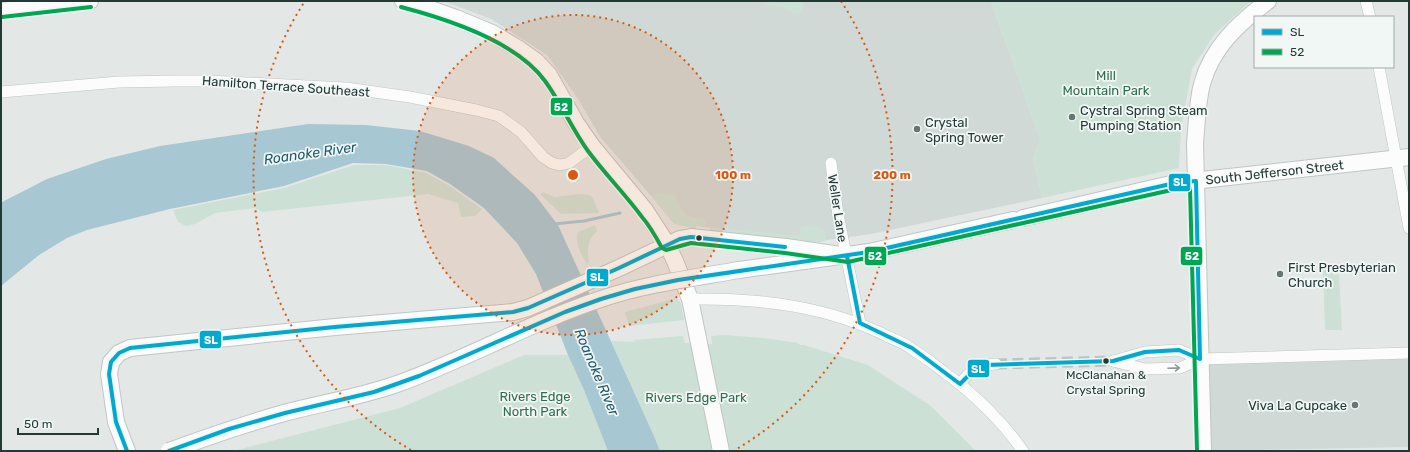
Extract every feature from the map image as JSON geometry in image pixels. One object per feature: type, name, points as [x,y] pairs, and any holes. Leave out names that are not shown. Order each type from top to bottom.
[{"type":"street","points":[[1,10],[90,1]]},
{"type":"street","points":[[402,1],[422,6],[456,18],[492,33],[536,61],[549,75],[576,123],[592,146],[645,210],[676,261],[690,299],[721,451]]},
{"type":"street","points":[[1203,451],[1196,181],[1198,111],[1202,84],[1208,67],[1215,54],[1238,25],[1268,1]]},
{"type":"street","points":[[1366,1],[1370,16]]},
{"type":"street","points":[[1379,68],[1403,158],[1409,228]]},
{"type":"street","name":"Hamilton Terrace Southeast","points":[[1,92],[119,82],[175,81],[209,81],[346,88],[410,97],[499,116],[520,132],[543,157],[552,163],[560,165],[569,163],[592,146]]},
{"type":"street","name":"South Jefferson Street","points":[[169,451],[229,429],[285,413],[374,392],[419,376],[532,326],[601,299],[635,289],[739,270],[847,256],[1175,183],[1403,158]]},
{"type":"street","name":"Weller Lane","points":[[831,163],[838,215],[860,324]]},
{"type":"street","points":[[127,451],[116,422],[109,374],[111,362],[119,353],[130,348],[335,327],[513,312],[528,308],[619,268],[667,244],[691,237],[786,247],[847,256]]},
{"type":"street","points":[[690,299],[724,298],[787,304],[818,310],[860,324],[912,348],[960,384],[989,411],[1023,451]]},
{"type":"street","points":[[1200,359],[1179,350],[1145,352],[1113,361],[1145,369],[1180,368],[1200,359],[1409,353]]},
{"type":"street","points":[[960,384],[967,375],[976,368],[996,364]]},
{"type":"shaded area","points":[[443,1],[991,1],[1040,139],[1033,159],[1042,198],[871,234],[820,241],[678,224],[671,219],[601,138],[578,99],[547,55],[491,19]]},
{"type":"shaded area","points":[[1409,353],[1409,447],[1203,451],[1200,359]]},
{"type":"green space","points":[[758,1],[803,1],[803,7],[802,12],[794,14],[782,7],[769,6]]},
{"type":"green space","name":"Mill Mountain Park","points":[[991,1],[1252,1],[1215,34],[1192,69],[1181,129],[1179,168],[1042,198],[1033,159],[1040,139]]},
{"type":"green space","points":[[354,165],[386,165],[426,173],[448,185],[482,209],[475,216],[461,217],[458,203],[428,194],[262,212],[255,208],[215,213],[195,224],[186,226],[178,222],[173,210],[284,188]]},
{"type":"green space","points":[[543,192],[554,197],[579,194],[590,195],[593,198],[599,213],[561,214],[540,194]]},
{"type":"green space","points":[[657,193],[675,195],[679,207],[685,214],[705,219],[706,226],[696,225],[696,229],[674,224],[652,197]]},
{"type":"green space","points":[[595,225],[597,231],[591,238],[588,249],[589,263],[587,264],[579,248],[577,236],[578,232]]},
{"type":"green space","points":[[801,225],[803,227],[816,225],[823,228],[826,235],[826,240],[822,242],[812,242],[711,232],[710,230],[710,227],[800,236]]},
{"type":"green space","points":[[1323,268],[1328,268],[1334,275],[1339,274],[1342,330],[1325,330]]},
{"type":"green space","points":[[677,298],[681,304],[684,320],[629,326],[625,312]]},
{"type":"green space","name":"Rivers Edge Park","points":[[725,335],[764,338],[798,343],[800,345],[868,365],[931,406],[976,451],[660,451],[611,341],[636,342],[634,340],[683,336],[685,343],[712,344],[711,336]]},
{"type":"green space","name":"Rivers Edge North Park","points":[[524,355],[568,355],[584,390],[608,451],[233,451],[400,408]]},
{"type":"water","name":"Roanoke River","points":[[308,124],[366,125],[420,131],[469,146],[494,158],[535,195],[558,225],[660,451],[608,451],[536,274],[517,243],[484,208],[450,184],[427,171],[386,164],[353,163],[284,186],[170,209],[87,230],[67,238],[39,255],[1,286],[1,203],[4,201],[47,179],[106,159],[160,146]]},
{"type":"waterway","points":[[553,224],[584,221],[620,213]]},
{"type":"tunnel","points":[[996,364],[1113,361]]},
{"type":"transit line","name":"52","points":[[2,17],[91,7]]},
{"type":"transit line","name":"52","points":[[401,7],[439,18],[480,34],[517,55],[533,67],[551,89],[588,151],[645,220],[662,248],[666,250],[691,243],[785,253],[848,262],[1176,189],[1190,188],[1197,451]]},
{"type":"transit line","name":"SL","points":[[169,451],[229,429],[285,413],[374,392],[419,376],[565,312],[635,289],[678,280],[869,252],[1175,183],[1196,181],[1200,359],[1179,350],[1145,352],[1113,361],[986,365],[972,372],[960,384],[912,348],[860,323],[847,256]]},
{"type":"transit line","name":"SL","points":[[127,451],[116,422],[109,374],[111,362],[119,353],[130,348],[335,327],[513,312],[528,308],[680,239],[691,237],[785,247]]},
{"type":"place","name":"Cystral Spring Steam Pumping Station","points":[[1072,117]]},
{"type":"place","name":"Crystal Spring Tower","points":[[917,129]]},
{"type":"place","name":"First Presbyterian Church","points":[[1280,274]]},
{"type":"place","name":"McClanahan & Crystal Spring","points":[[1106,361]]},
{"type":"place","name":"Viva La Cupcake","points":[[1355,405]]}]
